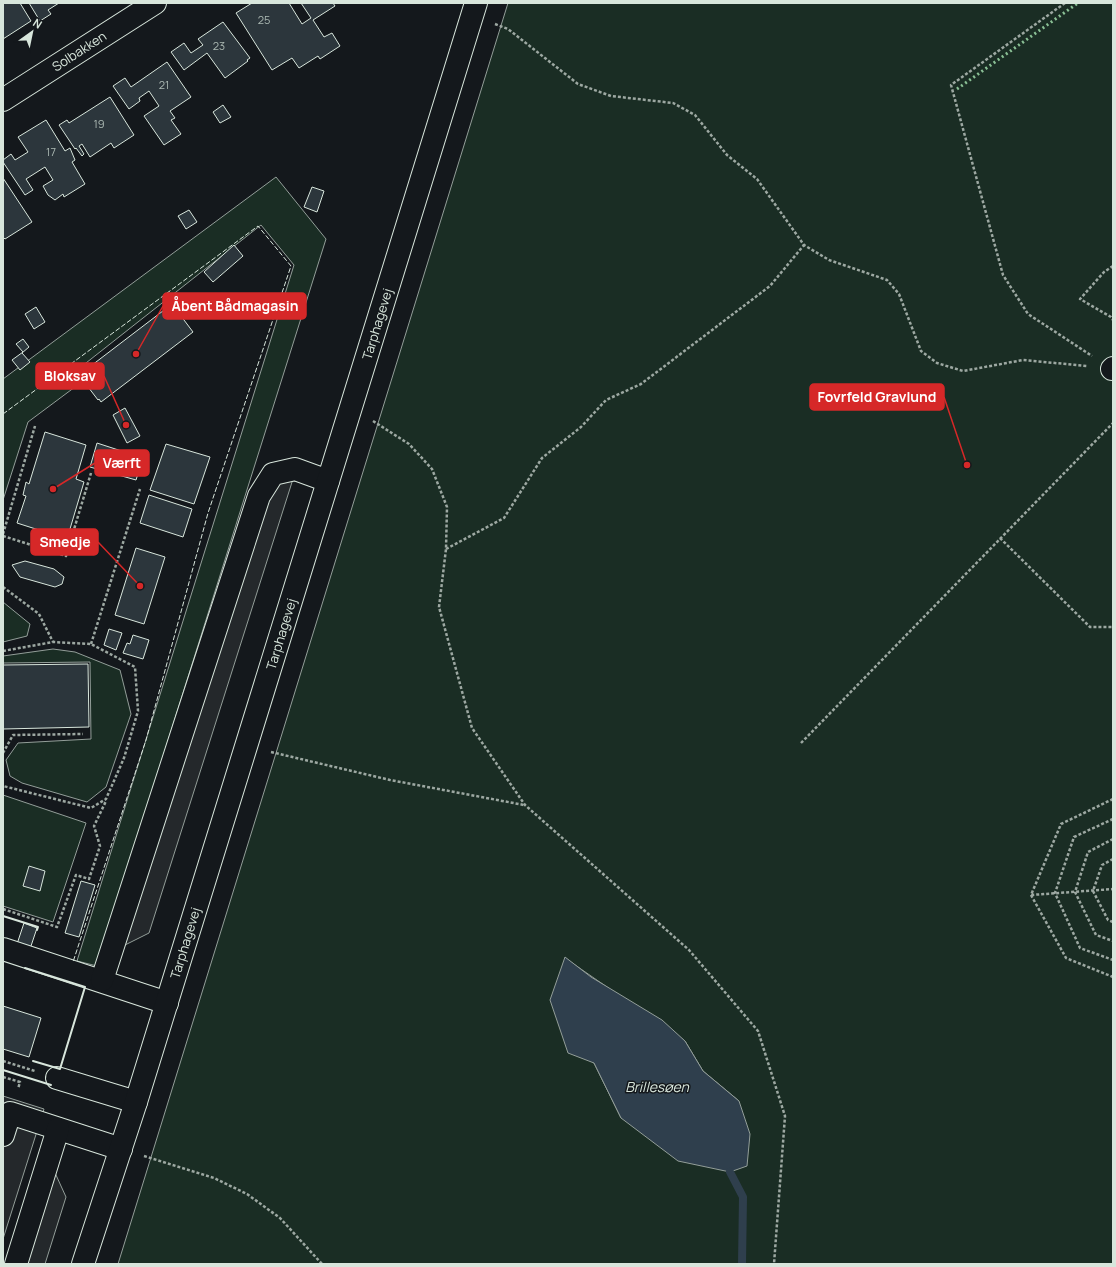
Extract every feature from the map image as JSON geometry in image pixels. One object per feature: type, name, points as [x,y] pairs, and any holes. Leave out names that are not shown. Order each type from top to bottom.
[{"type":"main road","name":"Solbakken","points":[[3,100],[154,3]]},
{"type":"main road","name":"Tarphagevej","points":[[83,1264],[167,1003],[475,8]]},
{"type":"main road","points":[[102,980],[259,496],[273,474],[296,469],[328,482]]},
{"type":"main road","points":[[3,949],[102,980],[167,1003]]},
{"type":"main road","points":[[57,1078],[136,1102]]},
{"type":"main road","points":[[3,1135],[6,1112],[121,1149]]},
{"type":"main road","points":[[16,1264],[58,1129]]},
{"type":"path","points":[[1065,3],[951,85],[1003,275],[1028,314],[1112,368]]},
{"type":"path","points":[[475,8],[508,30],[578,84],[611,96],[674,103],[695,115],[727,155],[757,179],[804,245],[829,260],[887,280],[899,294],[921,351],[937,363],[963,371],[1023,360],[1112,368]]},
{"type":"path","points":[[446,549],[504,518],[542,458],[581,428],[606,400],[641,384],[770,286],[804,245]]},
{"type":"path","points":[[1113,266],[1104,272],[1080,299],[1111,317],[1113,320]]},
{"type":"path","points":[[351,407],[409,444],[432,469],[447,507],[446,549],[439,606],[472,728],[525,805],[690,950],[758,1031],[785,1116],[774,1264]]},
{"type":"path","points":[[800,743],[1113,423]]},
{"type":"path","points":[[36,426],[3,535],[66,556],[91,473]]},
{"type":"path","points":[[91,644],[140,488]]},
{"type":"path","points":[[1000,538],[1090,627],[1113,627]]},
{"type":"path","points":[[3,587],[39,614],[54,642]]},
{"type":"path","points":[[3,651],[54,642],[91,644],[135,667],[138,711],[124,758],[94,826],[100,846],[89,879],[76,875],[57,927],[3,909]]},
{"type":"path","points":[[3,753],[13,736],[83,734]]},
{"type":"path","points":[[246,747],[390,780],[525,805]]},
{"type":"path","points":[[3,786],[91,808],[106,800]]},
{"type":"path","points":[[1032,894],[1061,824],[1113,799]]},
{"type":"path","points":[[1113,819],[1074,836],[1055,893],[1080,948],[1113,960]]},
{"type":"path","points":[[1113,839],[1088,852],[1074,892],[1096,935],[1113,941]]},
{"type":"path","points":[[1113,859],[1102,865],[1093,891],[1108,920],[1113,922]]},
{"type":"path","points":[[1032,894],[1113,889]]},
{"type":"path","points":[[1032,894],[1066,958],[1113,976]]},
{"type":"path","points":[[3,1061],[57,1078]]},
{"type":"path","points":[[121,1149],[214,1178],[247,1194],[280,1218],[322,1264]]},
{"type":"green space","points":[[508,3],[1113,3],[1113,1264],[118,1264]],"holes":[[[565,958],[685,1041],[703,1071],[739,1101],[621,1118],[594,1063]]]},
{"type":"green space","points":[[276,177],[326,239],[97,966],[77,961],[294,265],[261,225],[72,374],[79,384],[28,422],[3,500],[3,379]]},
{"type":"green space","points":[[3,602],[30,624],[27,636],[3,642]]},
{"type":"green space","points":[[53,649],[75,652],[120,670],[131,714],[106,787],[87,802],[22,783],[10,776],[6,760],[18,743],[91,739],[90,662],[3,663],[3,656]]},
{"type":"green space","points":[[3,795],[86,823],[53,922],[3,906]]},
{"type":"shaded area","points":[[293,479],[149,933],[117,949],[272,485]]},
{"type":"shaded area","points":[[3,1096],[44,1109],[3,1239]]},
{"type":"shaded area","points":[[51,1164],[66,1197],[45,1264],[21,1264]]},
{"type":"water","name":"Brillesøen","points":[[565,957],[591,977],[662,1020],[685,1041],[703,1071],[739,1101],[750,1134],[747,1166],[730,1172],[678,1161],[621,1118],[594,1063],[568,1053],[550,1000]]},
{"type":"building","points":[[3,3],[20,3],[31,21],[3,39]]},
{"type":"building","points":[[29,3],[59,3],[48,10],[51,14],[40,21]]},
{"type":"building","points":[[252,3],[289,3],[302,24],[311,18],[301,3],[333,3],[335,6],[313,20],[324,37],[332,33],[340,46],[320,59],[318,56],[299,68],[292,58],[272,70],[236,13]]},
{"type":"building","points":[[223,22],[250,58],[247,60],[248,61],[225,78],[207,53],[184,70],[171,52],[184,43],[191,53],[203,45],[198,39]]},
{"type":"building","points":[[167,62],[191,97],[170,111],[175,118],[171,120],[181,134],[164,145],[144,116],[159,106],[149,91],[139,98],[140,101],[129,109],[113,86],[125,78],[131,87]]},
{"type":"building","points":[[110,97],[134,135],[114,148],[111,143],[90,157],[82,144],[79,146],[84,154],[82,156],[76,148],[75,149],[59,125],[67,120],[69,123]]},
{"type":"building","points":[[223,105],[231,117],[220,123],[213,112]]},
{"type":"building","points":[[46,120],[65,151],[70,148],[75,160],[72,162],[85,184],[64,197],[63,194],[55,200],[48,195],[43,186],[53,180],[45,167],[26,179],[33,190],[25,195],[3,162],[3,160],[11,154],[15,160],[28,152],[18,137]]},
{"type":"building","points":[[3,178],[32,222],[5,239],[3,237]]},
{"type":"building","points":[[312,187],[324,191],[317,212],[304,207]]},
{"type":"building","points":[[189,210],[197,222],[186,229],[178,216]]},
{"type":"building","points":[[234,245],[243,256],[213,282],[204,272]]},
{"type":"building","points":[[172,304],[193,332],[101,402],[99,399],[98,400],[79,375]]},
{"type":"building","points":[[36,307],[45,322],[34,329],[25,314]]},
{"type":"building","points":[[23,339],[29,347],[22,353],[30,362],[20,370],[12,360],[23,352],[16,344]]},
{"type":"building","points":[[125,408],[140,436],[127,443],[113,415]]},
{"type":"building","points":[[45,432],[86,445],[76,479],[84,482],[67,539],[17,523],[26,496],[23,495],[26,482],[29,484]]},
{"type":"building","points":[[97,443],[143,458],[136,480],[90,467]]},
{"type":"building","points":[[166,444],[210,457],[194,504],[150,490]]},
{"type":"building","points":[[149,495],[192,509],[183,537],[140,523]]},
{"type":"building","points":[[136,548],[165,557],[144,624],[115,615]]},
{"type":"building","points":[[25,561],[54,569],[64,577],[62,584],[55,587],[20,577],[12,565]]},
{"type":"building","points":[[109,629],[122,633],[116,650],[104,645]]},
{"type":"building","points":[[133,635],[149,640],[143,659],[123,653],[127,643],[130,644]]},
{"type":"building","points":[[88,664],[89,727],[3,729],[3,665]]},
{"type":"building","points":[[29,866],[45,871],[40,891],[23,886]]},
{"type":"building","points":[[81,881],[95,885],[79,937],[65,933]]},
{"type":"building","points":[[24,923],[37,928],[30,949],[17,944]]},
{"type":"building","points":[[3,1006],[41,1018],[29,1057],[3,1049]]},
{"type":"waterway","points":[[730,1172],[743,1197],[742,1264]]},
{"type":"hedge","points":[[957,89],[1078,3]]},
{"type":"fence","points":[[3,414],[258,226],[291,266],[208,513],[146,740],[73,962]]},
{"type":"wall","points":[[3,916],[38,927],[37,930]]},
{"type":"wall","points":[[25,968],[85,987],[60,1069],[33,1061]]},
{"type":"wall","points":[[3,1070],[51,1085]]},
{"type":"place","name":"Åbent Bådmagasin","points":[[136,354]]},
{"type":"place","name":"Bloksav","points":[[126,425]]},
{"type":"place","name":"Fovrfeld Gravlund","points":[[967,465]]},
{"type":"place","name":"Værft","points":[[53,489]]},
{"type":"place","name":"Smedje","points":[[140,586]]}]
